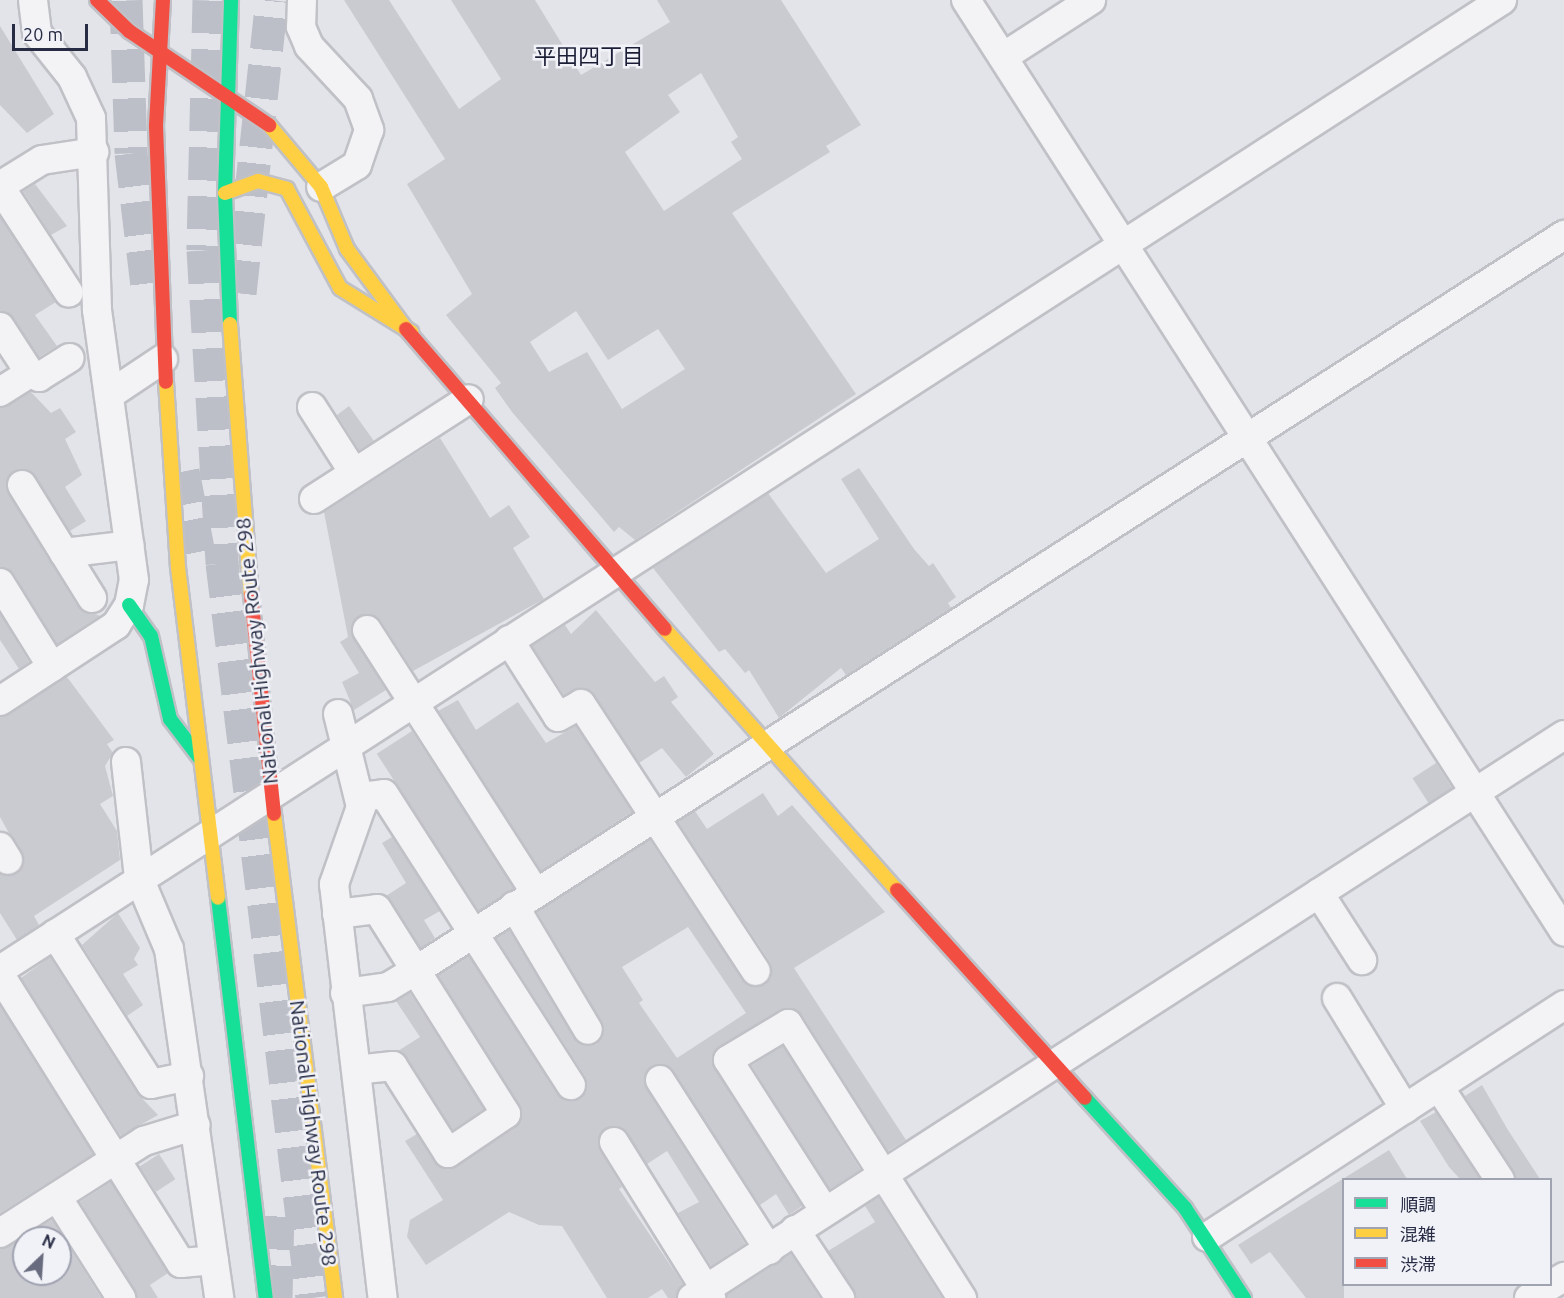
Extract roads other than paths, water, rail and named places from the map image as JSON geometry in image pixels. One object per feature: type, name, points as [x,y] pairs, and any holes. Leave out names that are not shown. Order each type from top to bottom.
[{"type":"main road","points":[[96,0],[159,50],[226,91],[288,141],[321,187],[363,277],[765,745],[1207,1237],[1244,1298]]},
{"type":"main road","points":[[163,0],[155,156],[163,359],[178,567],[266,1298]]},
{"type":"main road","name":"National Highway Route 298","points":[[231,0],[226,91],[225,193],[236,434],[271,793],[335,1298]]},
{"type":"main road","points":[[225,193],[258,181],[287,189],[340,288],[411,332]]},
{"type":"main road","points":[[129,604],[151,636],[170,719],[200,759]]},
{"type":"street","points":[[0,701],[116,625],[129,604],[134,580],[97,310],[94,152],[87,104],[37,33],[33,0]]},
{"type":"street","points":[[302,0],[301,27],[309,46],[358,99],[369,130],[357,165],[321,187]]},
{"type":"street","points":[[966,0],[1564,931]]},
{"type":"street","points":[[1003,57],[1091,0]]},
{"type":"street","points":[[0,970],[138,878],[1502,0]]},
{"type":"street","points":[[69,293],[0,187],[42,160],[94,152]]},
{"type":"street","points":[[345,993],[388,987],[415,971],[654,814],[1564,235]]},
{"type":"street","points":[[0,327],[30,372],[39,377],[69,358]]},
{"type":"street","points":[[109,395],[163,359]]},
{"type":"street","points":[[0,392],[30,372]]},
{"type":"street","points":[[314,499],[469,399]]},
{"type":"street","points":[[312,407],[354,473]]},
{"type":"street","points":[[22,485],[92,598]]},
{"type":"street","points":[[64,553],[130,544]]},
{"type":"street","points":[[0,583],[52,667]]},
{"type":"street","points":[[367,630],[412,703],[524,899],[588,1030]]},
{"type":"street","points":[[509,640],[558,717],[581,704],[756,970]]},
{"type":"street","points":[[338,714],[343,747],[361,797],[358,818],[336,871],[337,914],[383,1298]]},
{"type":"street","points":[[614,1142],[703,1295],[824,1210],[1564,735]]},
{"type":"street","points":[[126,762],[138,878],[165,933],[189,1076],[219,1298]]},
{"type":"street","points":[[361,797],[384,794],[571,1085]]},
{"type":"street","points":[[1319,892],[1362,960]]},
{"type":"street","points":[[337,914],[377,909],[506,1114],[448,1153],[393,1066],[357,1070]]},
{"type":"street","points":[[55,934],[150,1084],[189,1076]]},
{"type":"street","points":[[0,975],[181,1263],[214,1260]]},
{"type":"street","points":[[1337,998],[1405,1109]]},
{"type":"street","points":[[1207,1237],[1564,1005]]},
{"type":"street","points":[[824,1210],[728,1060],[788,1024],[962,1298]]},
{"type":"street","points":[[660,1080],[769,1250]]},
{"type":"street","points":[[1438,1087],[1499,1178]]},
{"type":"street","points":[[0,1233],[158,1134],[196,1125]]},
{"type":"street","points":[[57,1197],[121,1298]]},
{"type":"street","points":[[795,1230],[840,1298]]},
{"type":"street","points":[[1552,1259],[1564,1277]]},
{"type":"street","points":[[1529,1298],[1549,1286]]},
{"type":"tunnel","points":[[126,0],[131,153],[147,285]]},
{"type":"tunnel","points":[[209,0],[203,250],[222,563],[312,1298]]},
{"type":"tunnel","points":[[240,293],[272,0]]},
{"type":"tunnel","points":[[183,471],[201,564]]},
{"type":"tunnel","points":[[276,1298],[278,1209]]},
{"type":"district","name":"平田四丁目","points":[[589,56]]}]
